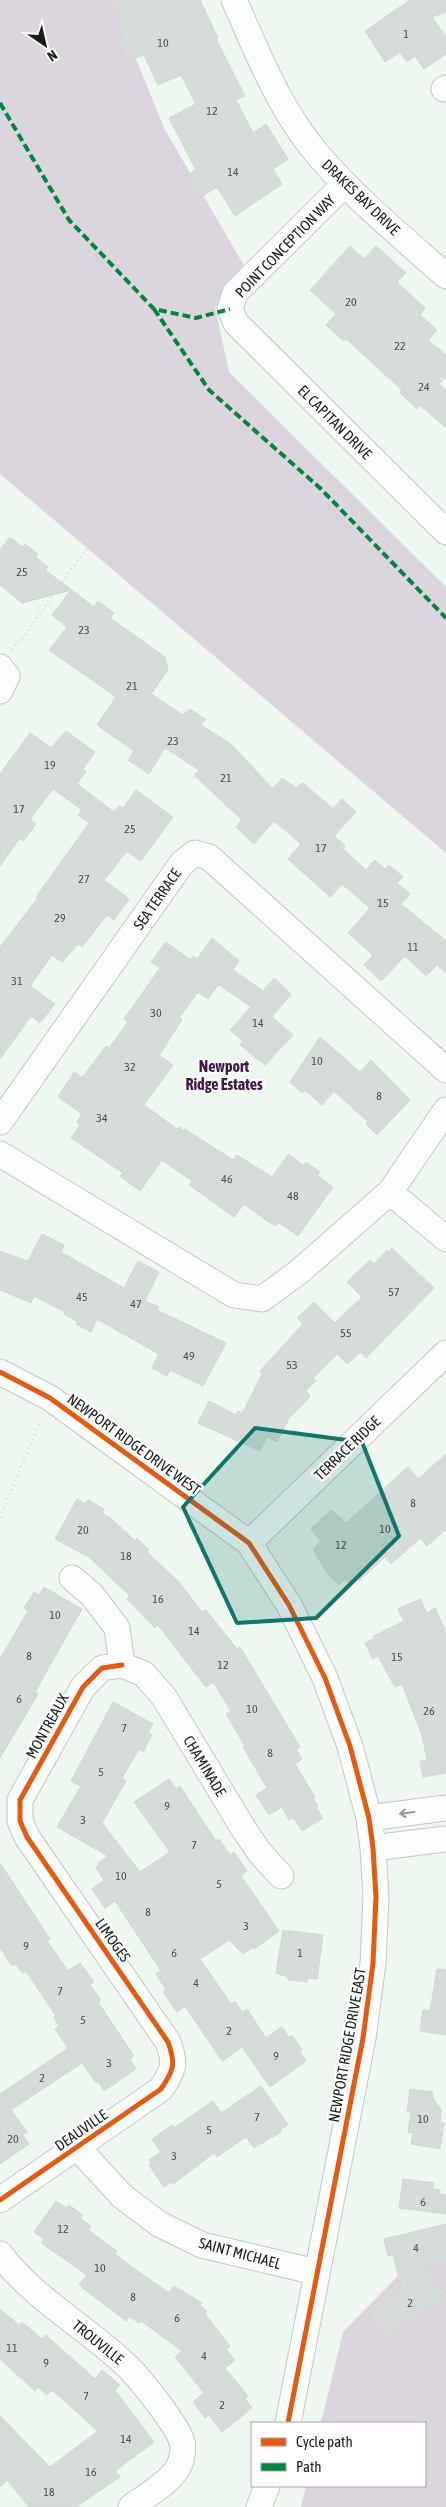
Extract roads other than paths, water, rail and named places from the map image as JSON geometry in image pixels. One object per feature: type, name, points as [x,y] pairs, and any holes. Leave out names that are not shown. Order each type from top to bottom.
[{"type":"street","name":"DRAKES BAY DRIVE","points":[[234,0],[276,90],[295,124],[318,156],[345,184],[446,276]]},
{"type":"street","name":"POINT CONCEPTION WAY","points":[[230,309],[235,293],[345,184]]},
{"type":"street","name":"EL CAPITAN DRIVE","points":[[230,309],[236,323],[446,532]]},
{"type":"street","points":[[0,691],[7,676],[3,661]]},
{"type":"street","name":"SEA TERRACE","points":[[0,1122],[182,863],[195,853],[209,858],[446,1070]]},
{"type":"street","points":[[0,1154],[234,1295],[262,1299],[300,1271],[390,1192],[446,1110]]},
{"type":"street","points":[[390,1192],[446,1239]]},
{"type":"street","name":"TERRACE RIDGE","points":[[249,1543],[446,1353]]},
{"type":"street","name":"NEWPORT RIDGE DRIVE WEST","points":[[0,1372],[50,1398],[249,1543]]},
{"type":"street","name":"NEWPORT RIDGE DRIVE EAST","points":[[249,1543],[288,1605],[325,1678],[350,1746],[369,1818],[373,1848],[376,1931],[370,1995],[288,2422]]},
{"type":"street","points":[[72,1578],[92,1595],[117,1628],[122,1665]]},
{"type":"street","name":"MONTREAUX","points":[[20,1821],[20,1800],[83,1687],[102,1668],[122,1665]]},
{"type":"street","name":"CHAMINADE","points":[[122,1665],[144,1674],[164,1697],[243,1828],[260,1853],[281,1876]]},
{"type":"street","points":[[369,1818],[446,1808]]},
{"type":"street","name":"LIMOGES","points":[[20,1821],[27,1837],[168,2042],[174,2060],[171,2075]]},
{"type":"street","points":[[373,1848],[446,1839]]},
{"type":"street","name":"DEAUVILLE","points":[[0,2200],[161,2089],[171,2075]]},
{"type":"street","name":"SAINT MICHAEL","points":[[77,2147],[122,2196],[159,2224],[202,2245],[316,2272]]},
{"type":"street","name":"TROUVILLE","points":[[0,2254],[11,2268],[48,2302],[128,2366],[170,2420],[183,2442],[181,2462],[169,2478],[131,2507]]},
{"type":"street","points":[[259,2507],[267,2487]]},
{"type":"district","name":"Newport Ridge Estates","points":[[224,1075]]}]
